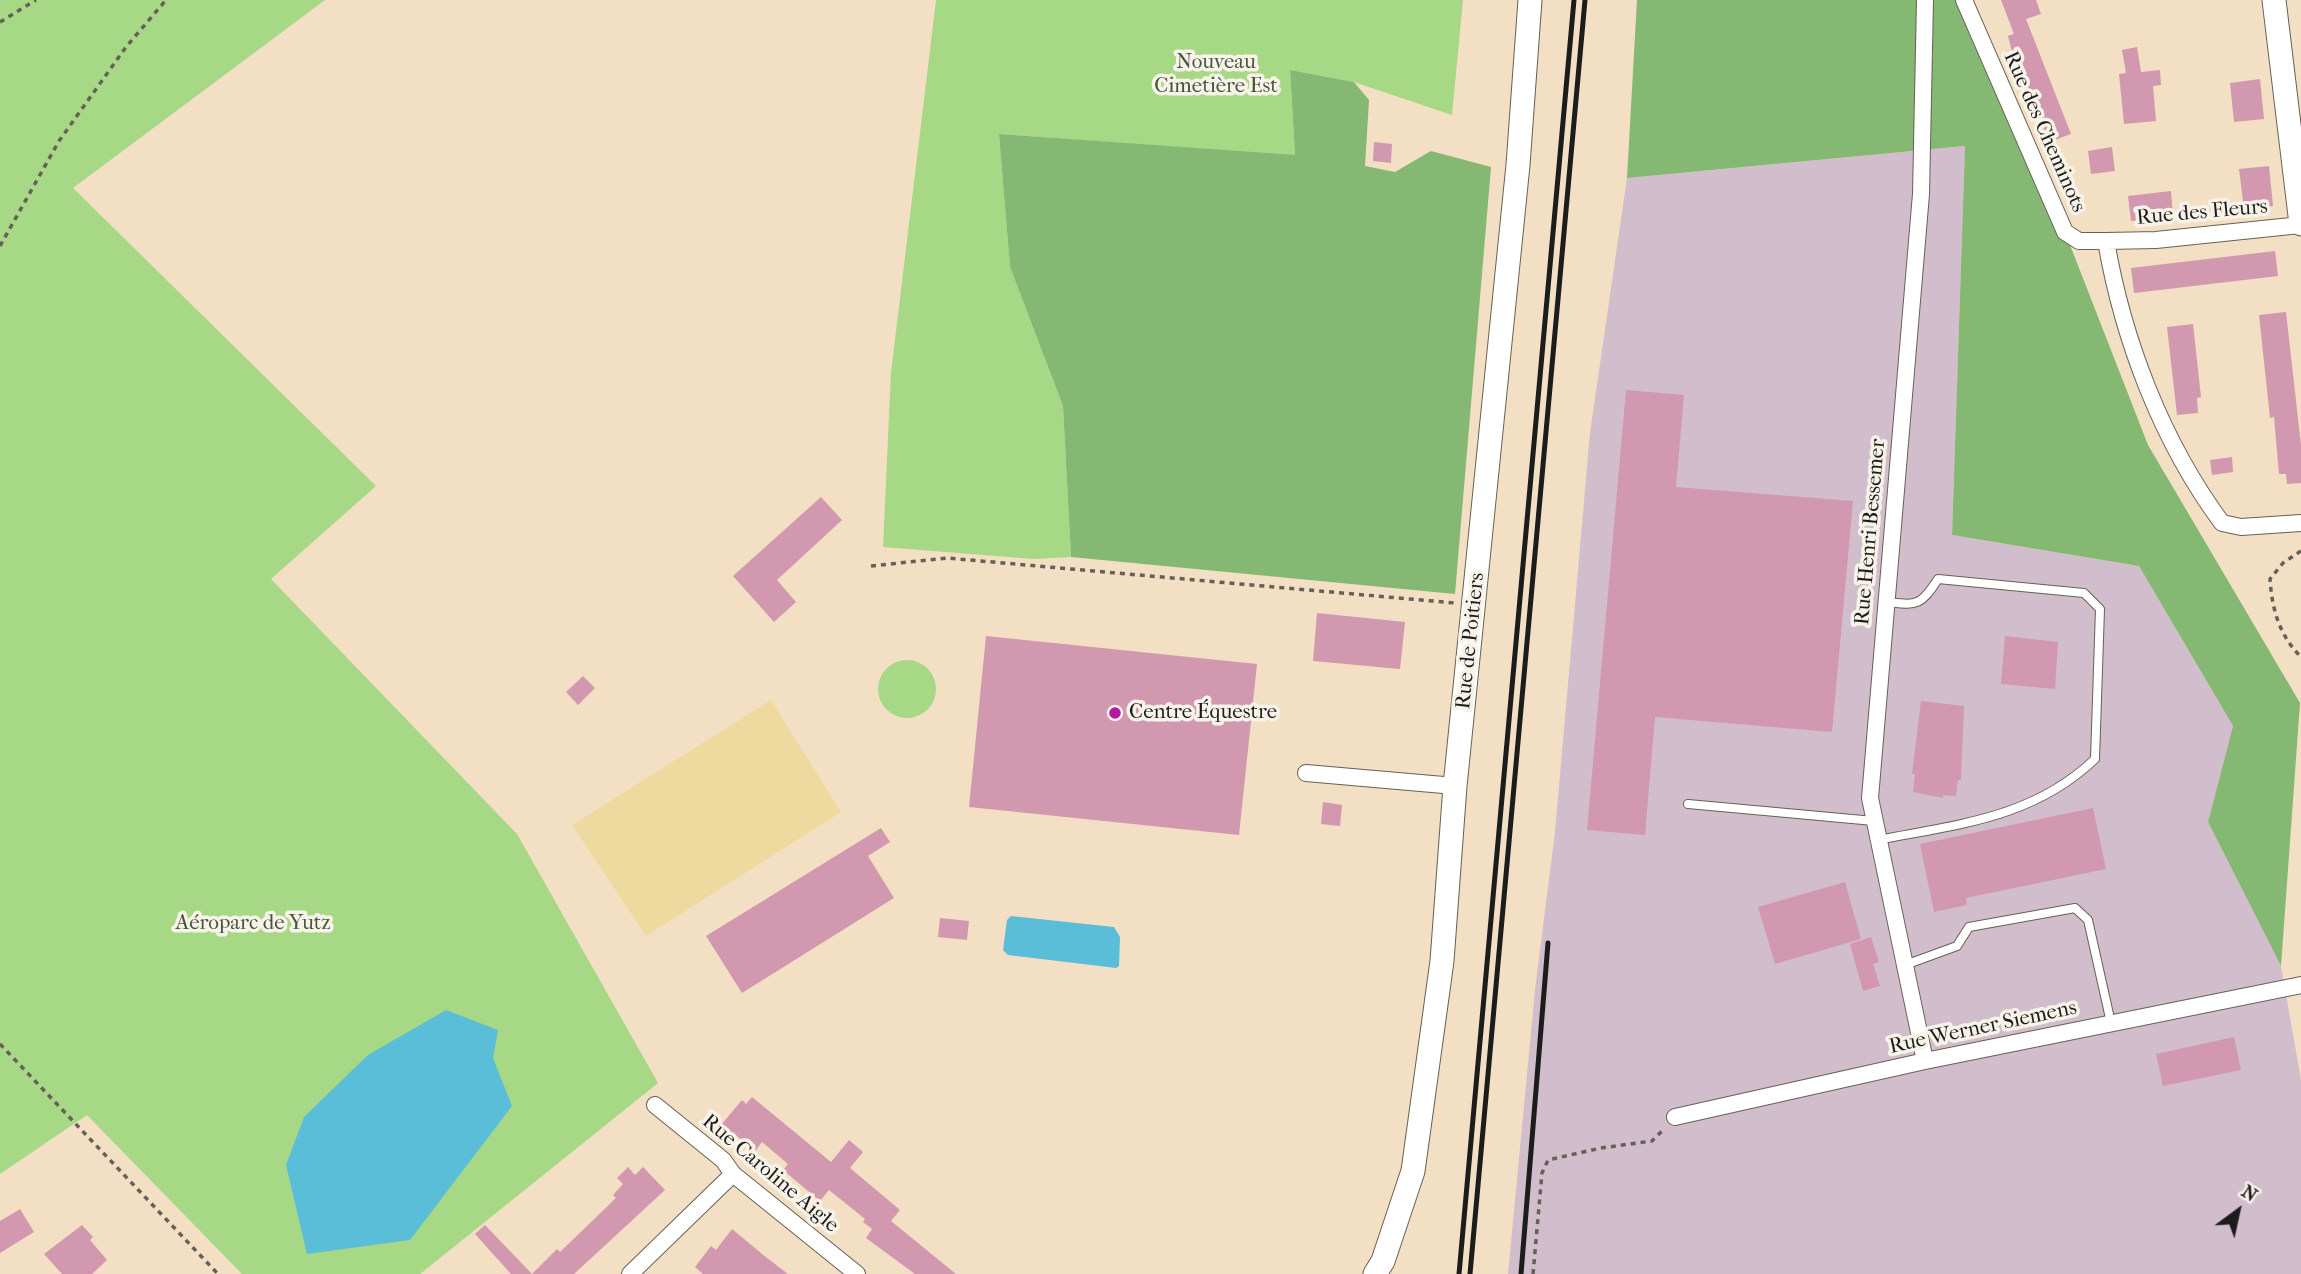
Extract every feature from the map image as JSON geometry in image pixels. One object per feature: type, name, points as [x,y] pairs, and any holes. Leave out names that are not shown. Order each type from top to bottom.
[{"type":"street","name":"Rue de Poitiers","points":[[1375,1274],[1383,1261],[1413,1171],[1442,961],[1455,786],[1475,605],[1530,0]]},
{"type":"street","name":"Rue Henri Bessemer","points":[[1925,0],[1921,194],[1870,797],[1925,1061]]},
{"type":"street","name":"Rue des Cheminots","points":[[1964,0],[2065,232],[2079,241],[2106,241]]},
{"type":"street","points":[[2274,0],[2301,224]]},
{"type":"street","name":"Rue des Fleurs","points":[[2106,241],[2157,240],[2301,224]]},
{"type":"street","points":[[2106,241],[2111,270],[2136,354],[2169,438],[2208,503],[2222,523],[2241,527],[2301,523]]},
{"type":"street","points":[[1306,773],[1455,786]]},
{"type":"street","name":"Rue Werner Siemens","points":[[1675,1117],[1925,1061],[2301,985]]},
{"type":"street","name":"Rue Caroline Aigle","points":[[655,1105],[723,1160],[733,1174],[857,1274]]},
{"type":"street","points":[[630,1274],[733,1174]]},
{"type":"lane","points":[[1878,840],[1966,823],[2023,807],[2070,783],[2095,759],[2100,609],[2084,593],[1938,579],[1926,598],[1916,605],[1886,602]]},
{"type":"lane","points":[[1688,804],[1874,821]]},
{"type":"lane","points":[[1905,965],[1957,946],[1969,927],[2075,908],[2088,920],[2111,1023]]},
{"type":"path","points":[[0,22],[36,0]]},
{"type":"path","points":[[0,246],[59,141],[126,47],[166,0]]},
{"type":"path","points":[[2301,551],[2283,563],[2270,579],[2272,608],[2289,645],[2301,657]]},
{"type":"path","points":[[871,566],[947,558],[1475,605]]},
{"type":"path","points":[[0,1044],[218,1274]]},
{"type":"path","points":[[1533,1274],[1542,1173],[1548,1160],[1601,1147],[1652,1141],[1675,1117]]},
{"type":"shaded area","points":[[1965,146],[1952,535],[2139,566],[2233,726],[2208,822],[2281,966],[2301,1080],[2301,1274],[1508,1274],[1535,990],[1555,832],[1590,433],[1627,178]]},
{"type":"green space","name":"Aéroparc de Yutz","points":[[0,0],[325,0],[73,188],[376,486],[271,579],[517,834],[658,1083],[420,1274],[242,1274],[87,1115],[0,1174]]},
{"type":"green space","name":"Nouveau Cimetière Est","points":[[936,0],[1463,0],[1452,115],[1354,82],[1290,70],[1295,156],[999,134],[1010,267],[1063,406],[1071,557],[1034,559],[883,547],[891,373]]},
{"type":"green space","points":[[1637,0],[1957,0],[2040,168],[2148,445],[2300,703],[2281,966],[2208,822],[2233,726],[2139,566],[1952,535],[1965,146],[1627,178]]},
{"type":"green space","points":[[1290,70],[1354,82],[1369,100],[1365,166],[1395,172],[1431,151],[1491,167],[1455,594],[1071,557],[1063,406],[1010,267],[999,134],[1295,155]]},
{"type":"green space","points":[[907,660],[918,662],[931,673],[936,689],[934,700],[923,713],[907,718],[896,716],[883,705],[878,689],[880,678],[891,665]]},
{"type":"sand","points":[[771,700],[841,812],[646,936],[572,825]]},
{"type":"water","points":[[1011,916],[1114,927],[1120,937],[1119,966],[1116,968],[1008,955],[1003,950],[1007,920]]},
{"type":"water","points":[[446,1010],[498,1030],[493,1058],[512,1106],[410,1240],[307,1254],[286,1165],[304,1117],[368,1055]]},
{"type":"building","points":[[2001,0],[2036,0],[2041,14],[2026,19],[2071,134],[2049,142],[2011,48],[2008,36],[2014,34]]},
{"type":"building","points":[[2137,47],[2141,72],[2160,70],[2161,85],[2153,86],[2156,121],[2124,124],[2119,74],[2126,73],[2122,50]]},
{"type":"building","points":[[2260,79],[2264,119],[2234,122],[2230,83]]},
{"type":"building","points":[[1374,142],[1392,144],[1391,163],[1373,161]]},
{"type":"building","points":[[2112,147],[2115,171],[2091,174],[2088,151]]},
{"type":"building","points":[[2269,166],[2273,206],[2244,209],[2239,169]]},
{"type":"building","points":[[2171,191],[2173,217],[2131,221],[2128,196]]},
{"type":"building","points":[[2275,251],[2278,276],[2134,293],[2131,268]]},
{"type":"building","points":[[2286,312],[2301,445],[2301,483],[2287,484],[2286,474],[2279,474],[2274,417],[2270,418],[2259,315]]},
{"type":"building","points":[[2193,324],[2201,397],[2197,398],[2198,413],[2177,415],[2167,327]]},
{"type":"building","points":[[1626,390],[1684,395],[1676,487],[1853,501],[1832,732],[1655,717],[1645,835],[1587,830]]},
{"type":"building","points":[[2232,457],[2233,472],[2212,475],[2210,460]]},
{"type":"building","points":[[821,497],[842,520],[777,580],[796,602],[774,622],[733,576]]},
{"type":"building","points":[[1317,613],[1405,622],[1400,669],[1313,661]]},
{"type":"building","name":"Centre Équestre","points":[[986,636],[1257,664],[1239,835],[969,807]]},
{"type":"building","points":[[2005,636],[2058,642],[2055,689],[2001,684]]},
{"type":"building","points":[[583,676],[595,688],[578,705],[566,692]]},
{"type":"building","points":[[1921,701],[1964,706],[1961,780],[1958,780],[1956,796],[1943,795],[1943,798],[1913,792],[1915,774],[1912,774]]},
{"type":"building","points":[[1323,802],[1342,805],[1340,826],[1321,824]]},
{"type":"building","points":[[2093,808],[2106,869],[1966,898],[1967,905],[1934,912],[1920,844]]},
{"type":"building","points":[[881,828],[890,842],[868,856],[894,898],[742,993],[706,936]]},
{"type":"building","points":[[1845,882],[1861,939],[1775,964],[1758,907]]},
{"type":"building","points":[[940,918],[969,921],[967,940],[938,937]]},
{"type":"building","points":[[1871,937],[1879,962],[1873,964],[1880,986],[1863,991],[1850,944]]},
{"type":"building","points":[[2234,1037],[2241,1070],[2163,1086],[2156,1054]]},
{"type":"building","points":[[752,1097],[831,1162],[849,1140],[863,1152],[850,1168],[900,1210],[891,1221],[956,1274],[915,1274],[866,1238],[872,1229],[863,1222],[865,1219],[829,1190],[820,1201],[783,1170],[788,1164],[762,1142],[756,1150],[721,1125],[742,1100],[746,1104]]},
{"type":"building","points":[[628,1167],[635,1175],[643,1167],[665,1190],[574,1274],[532,1274],[557,1249],[560,1252],[616,1198],[613,1195],[623,1184],[617,1178]]},
{"type":"building","points":[[20,1209],[34,1232],[0,1253],[0,1221]]},
{"type":"building","points":[[82,1225],[93,1237],[90,1240],[107,1260],[92,1274],[62,1274],[44,1254]]},
{"type":"building","points":[[485,1225],[532,1274],[511,1274],[475,1234]]},
{"type":"building","points":[[732,1229],[788,1274],[703,1274],[695,1267],[711,1246],[716,1250]]},
{"type":"railway","points":[[1459,1274],[1574,0]]},
{"type":"railway","points":[[1470,1274],[1585,0]]},
{"type":"railway","points":[[1521,1274],[1548,943]]},
{"type":"place","name":"Centre Équestre","points":[[1115,713]]}]
